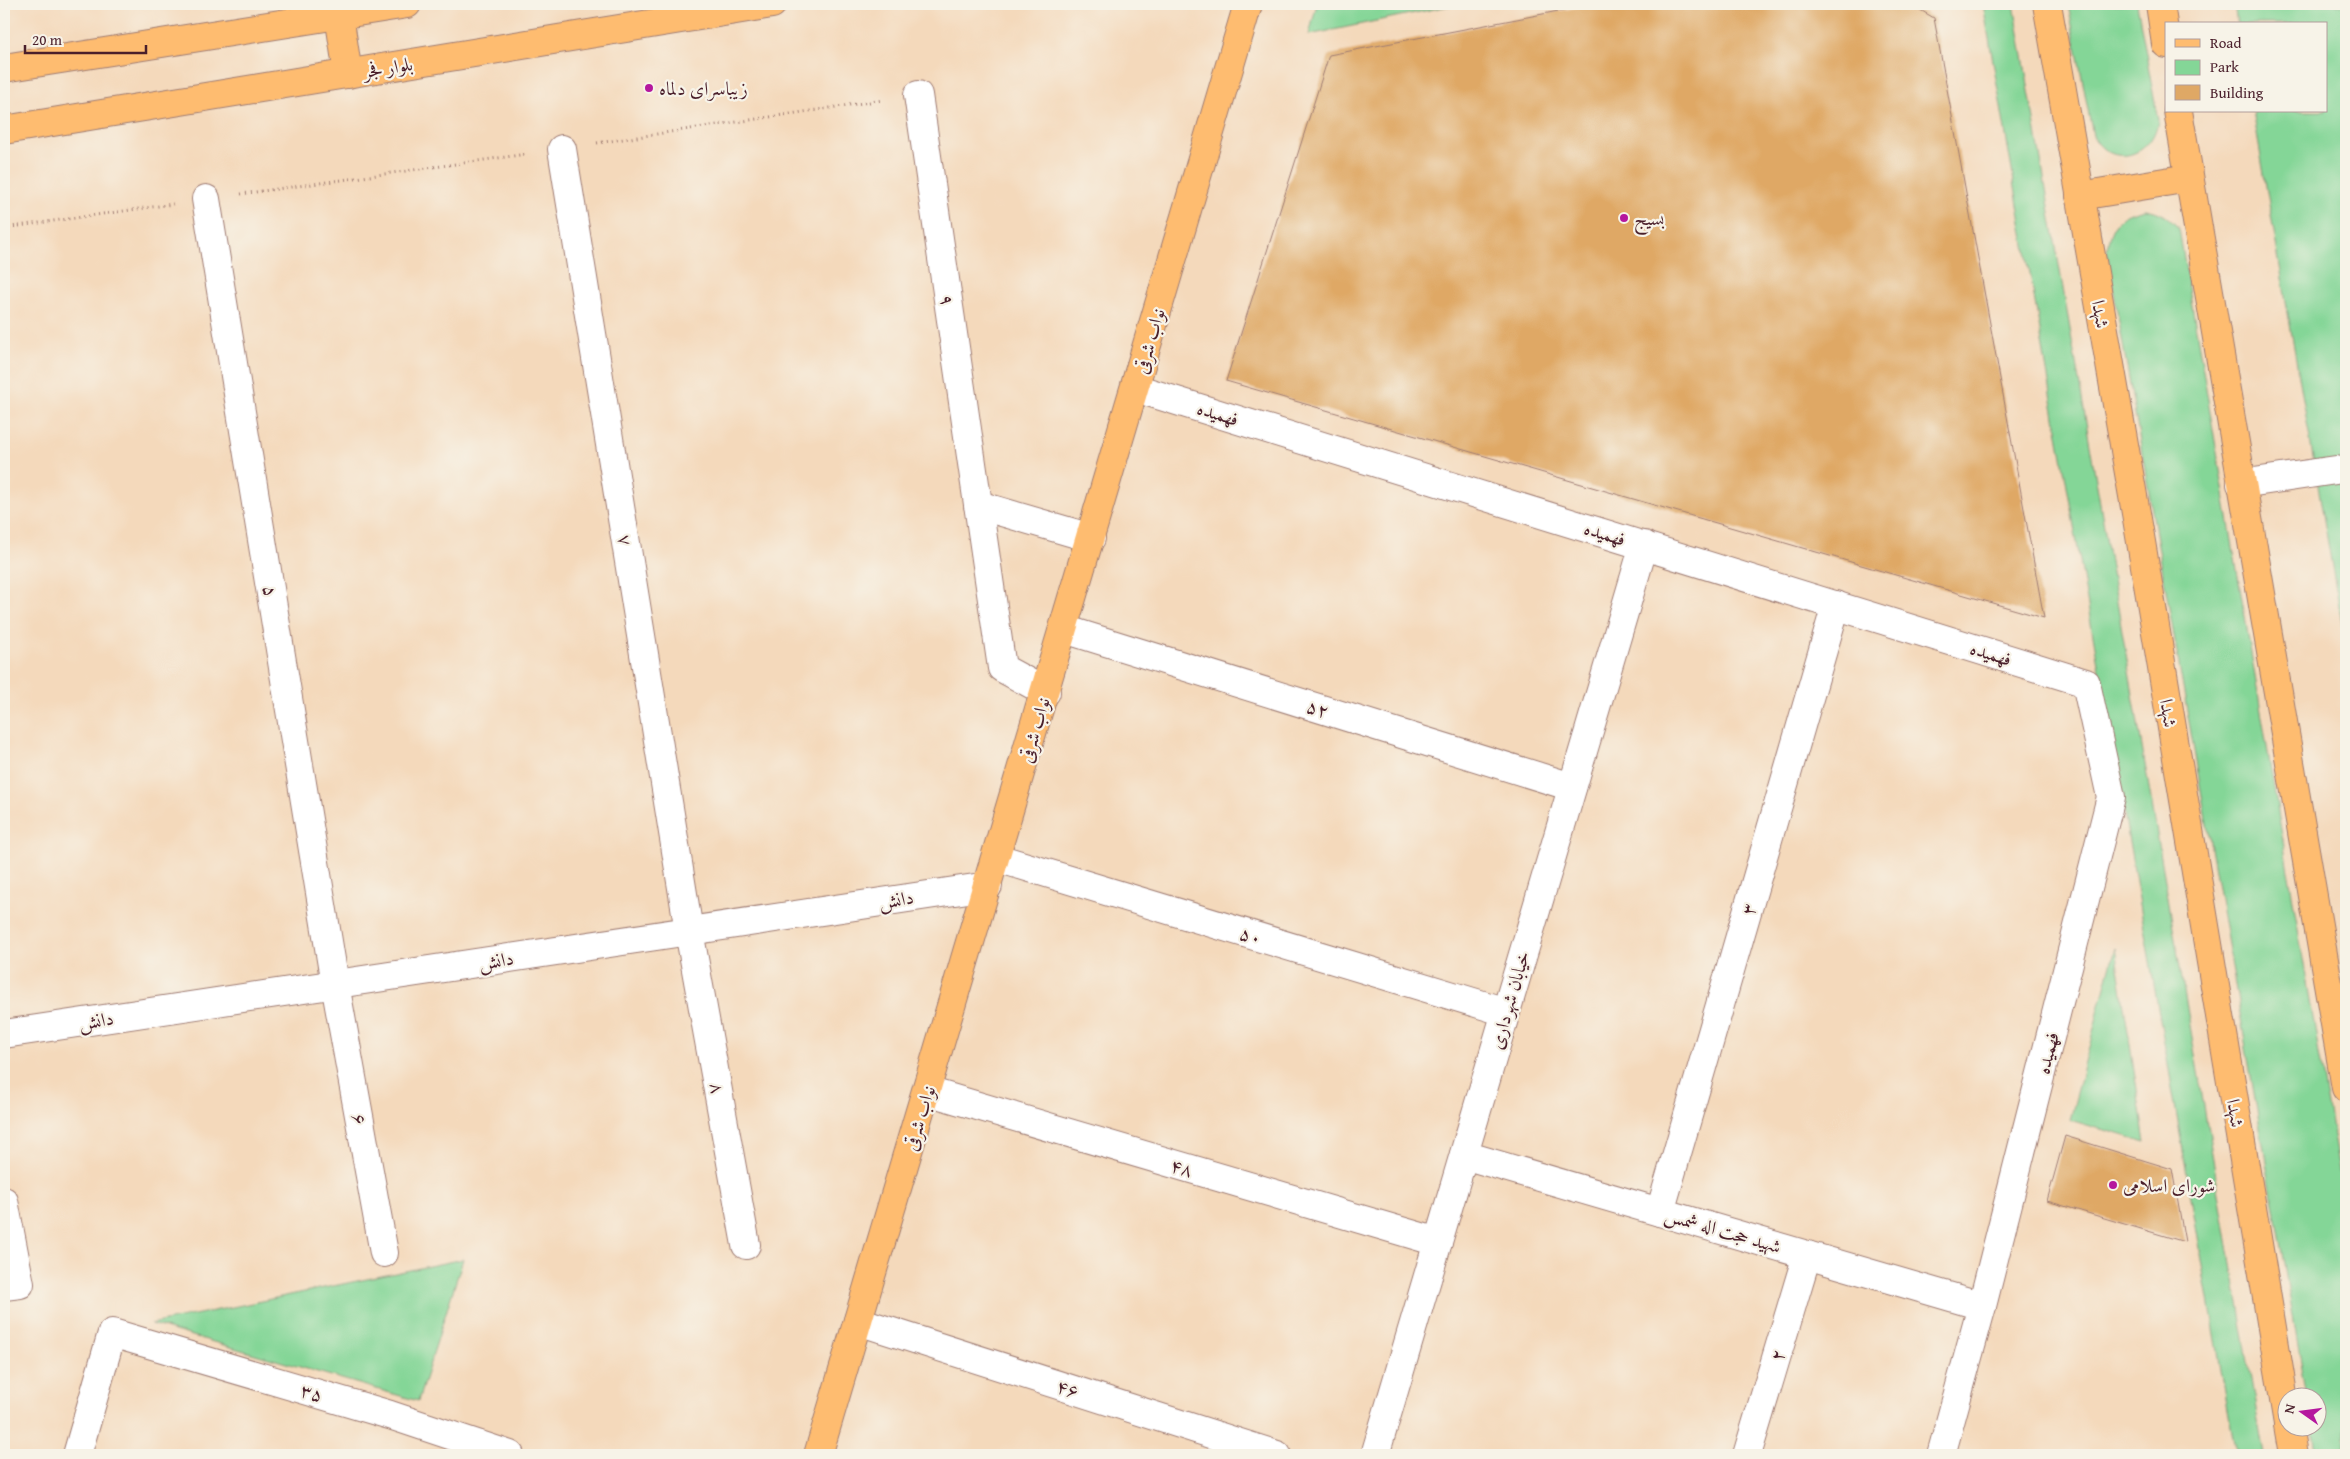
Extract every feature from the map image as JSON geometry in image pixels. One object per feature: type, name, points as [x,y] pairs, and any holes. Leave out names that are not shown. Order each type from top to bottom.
[{"type":"main road","points":[[4,68],[407,4]]},
{"type":"main road","name":"بلوار فجر","points":[[4,130],[772,4]]},
{"type":"main road","name":"نواب شرقی","points":[[818,1455],[997,858],[1248,4]]},
{"type":"main road","name":"شهدا","points":[[2047,4],[2140,536],[2282,1386]]},
{"type":"main road","points":[[2160,4],[2165,37]]},
{"type":"main road","points":[[339,15],[348,74]]},
{"type":"main road","points":[[2178,112],[2346,1088]]},
{"type":"main road","points":[[2080,196],[2189,178]]},
{"type":"main road","name":"شهدا","points":[[2290,1436],[2293,1455]]},
{"type":"street","name":"۹","points":[[918,95],[1002,668],[1046,692]]},
{"type":"street","name":"۷","points":[[562,149],[689,931]]},
{"type":"street","name":"۵","points":[[206,199],[335,984]]},
{"type":"street","name":"فهمیده","points":[[1135,388],[2086,682],[2111,797],[1982,1306],[1941,1455]]},
{"type":"street","points":[[2241,484],[2336,470]]},
{"type":"street","points":[[978,505],[1091,538]]},
{"type":"street","name":"خیابان شهرداری","points":[[1375,1455],[1644,545]]},
{"type":"street","name":"۳","points":[[1660,1212],[1836,605]]},
{"type":"street","name":"۵۲","points":[[1064,629],[1572,787]]},
{"type":"street","name":"۵۰","points":[[997,858],[1506,1012]]},
{"type":"street","name":"دانش","points":[[4,1034],[988,886]]},
{"type":"street","name":"۸","points":[[689,931],[746,1245]]},
{"type":"street","name":"۶","points":[[335,984],[384,1253]]},
{"type":"street","name":"۴۸","points":[[927,1091],[1438,1242]]},
{"type":"street","name":"شهید حجت اله شمس","points":[[1464,1155],[1982,1306]]},
{"type":"street","points":[[4,1200],[20,1284],[4,1286]]},
{"type":"street","name":"۲","points":[[1747,1455],[1807,1255]]},
{"type":"street","name":"۴۶","points":[[858,1321],[1277,1455]]},
{"type":"street","name":"۳۵","points":[[77,1455],[112,1332],[390,1415],[510,1455]]},
{"type":"path","points":[[4,228],[562,149],[918,95]]},
{"type":"green space","points":[[1317,4],[1458,4],[1309,35]]},
{"type":"green space","points":[[1983,4],[2014,4],[2264,1455],[2236,1455]]},
{"type":"green space","points":[[2068,4],[2137,4],[2158,120],[2155,132],[2149,142],[2140,150],[2131,154],[2120,155],[2110,153],[2101,147],[2093,136]]},
{"type":"green space","points":[[2234,4],[2346,4],[2346,647],[2253,112],[2328,112],[2328,22],[2237,22]]},
{"type":"green space","points":[[2146,209],[2156,212],[2172,221],[2179,229],[2346,1212],[2346,1455],[2317,1455],[2314,1436],[2328,1436],[2328,1386],[2305,1386],[2107,253],[2110,235],[2117,222],[2136,211]]},
{"type":"green space","points":[[2115,948],[2145,1142],[2070,1120]]},
{"type":"green space","points":[[463,1259],[418,1401],[151,1324]]},
{"type":"building","name":"بسیج","points":[[1595,4],[1910,4],[1934,18],[2044,618],[1226,381],[1329,55]]},
{"type":"building","name":"شورای اسلامی","points":[[2065,1136],[2172,1169],[2185,1242],[2047,1201]]},
{"type":"place","name":"زیباسرای دلماه","points":[[649,88]]},
{"type":"place","name":"بسیج","points":[[1624,218]]},
{"type":"place","name":"شورای اسلامی","points":[[2113,1185]]}]
